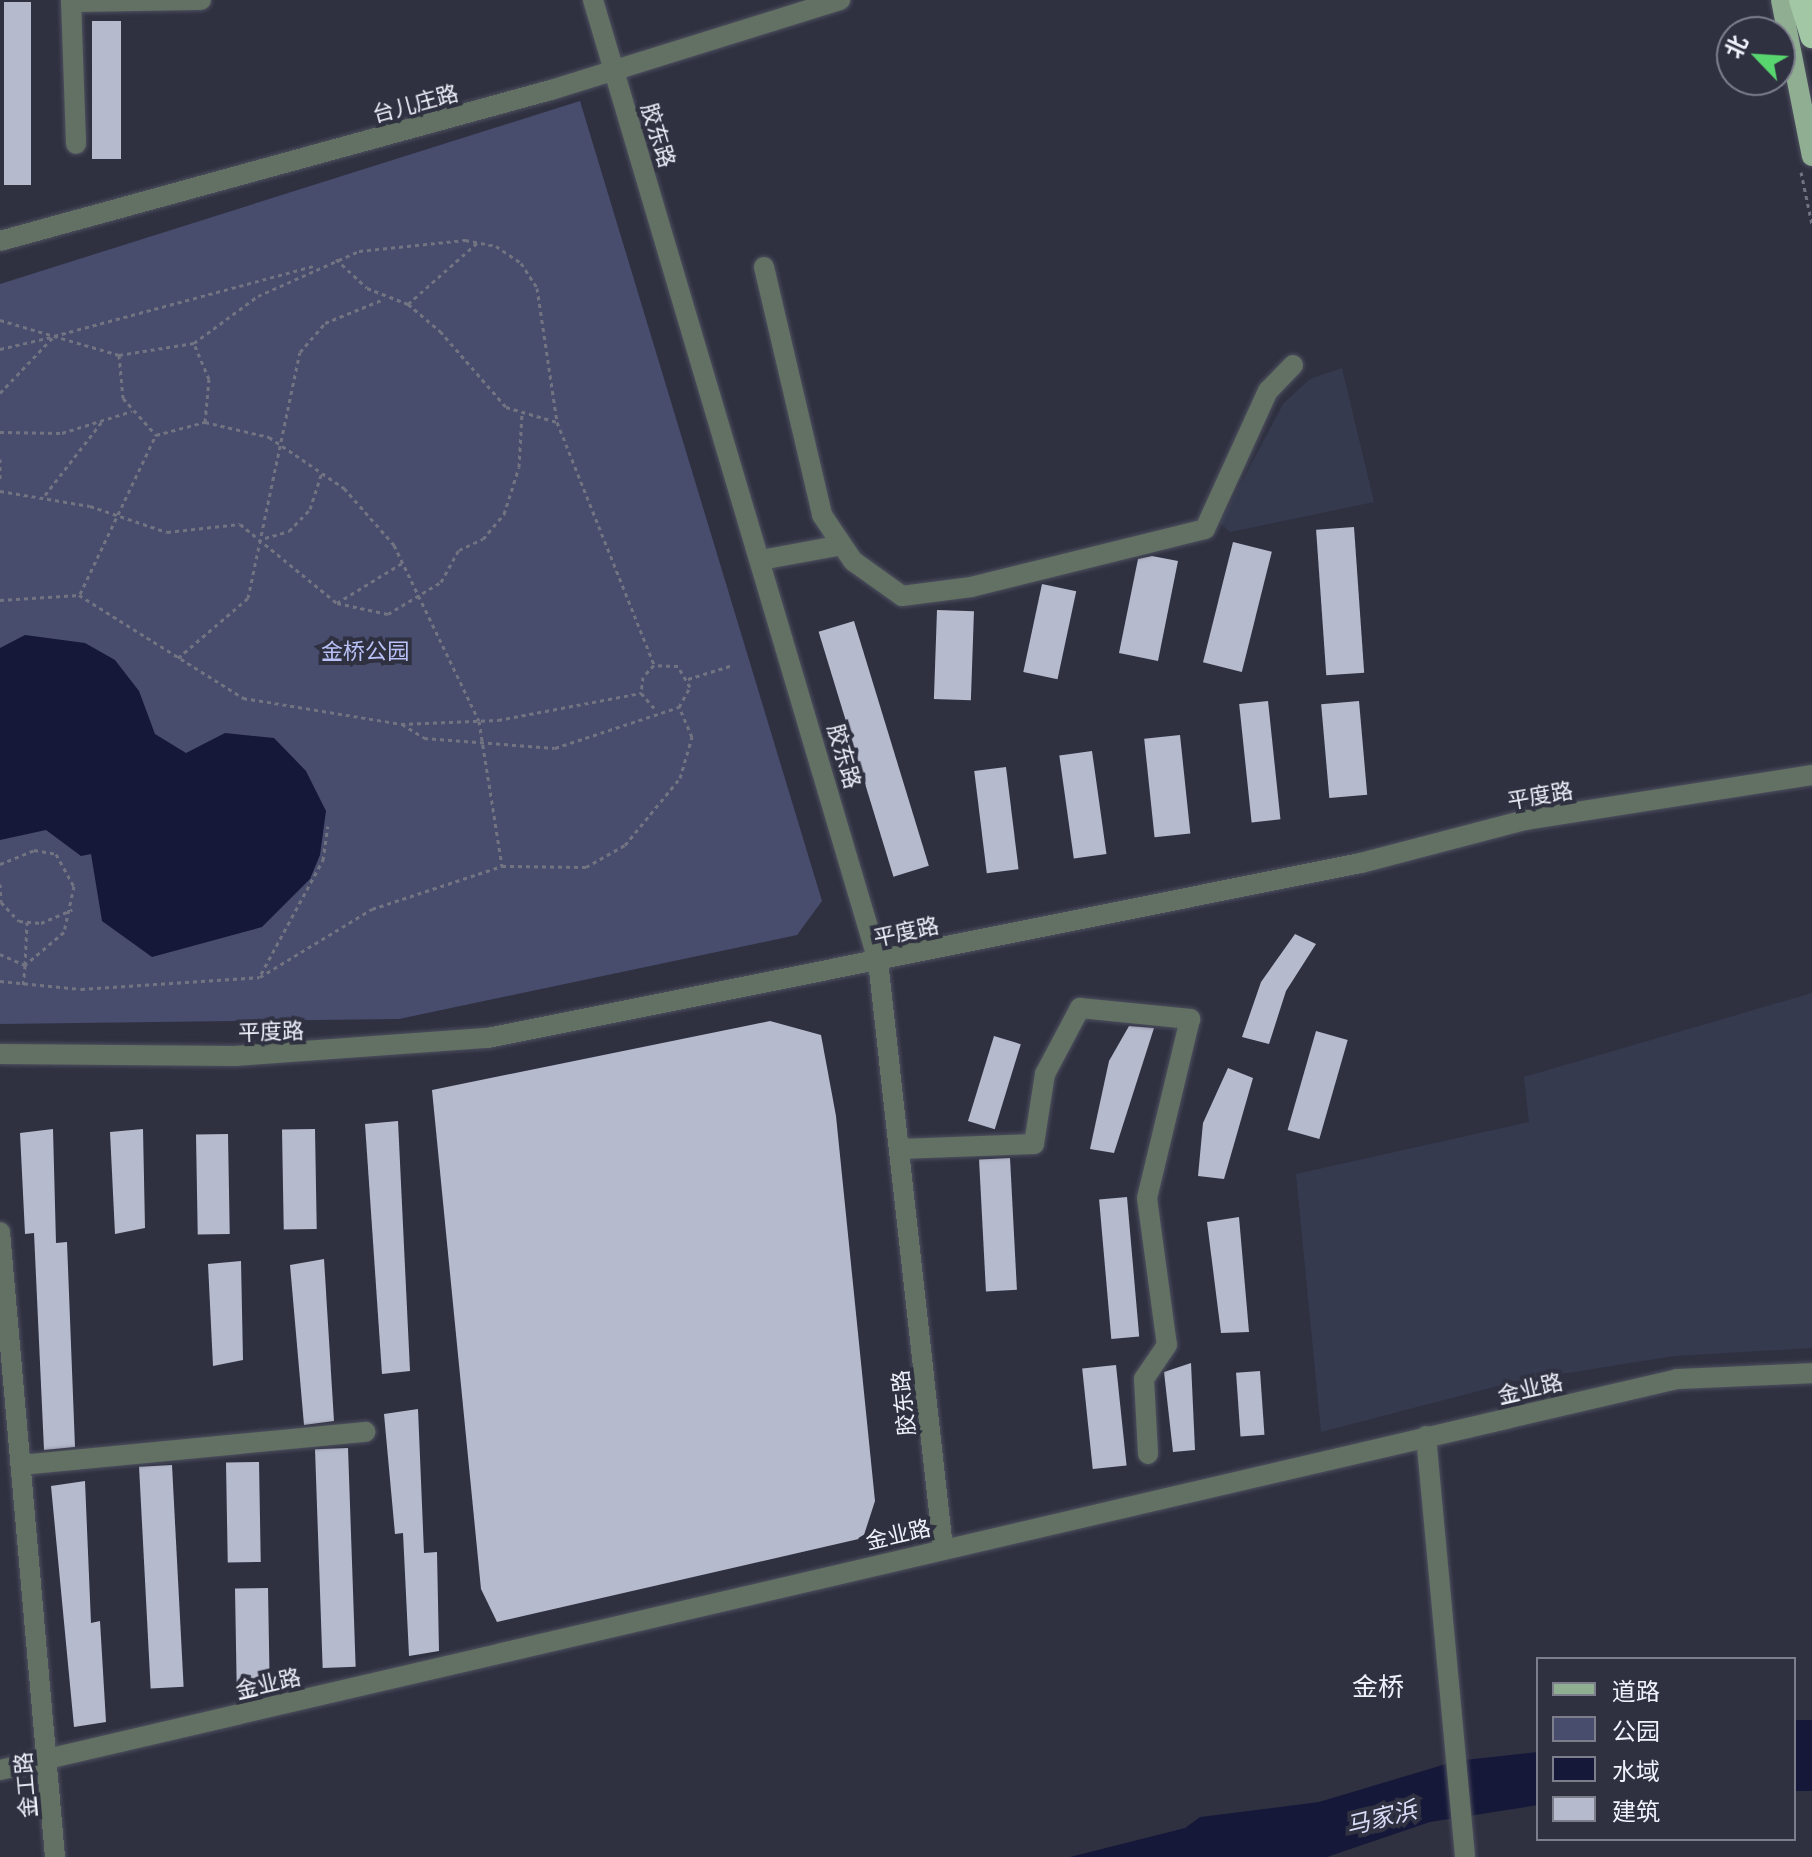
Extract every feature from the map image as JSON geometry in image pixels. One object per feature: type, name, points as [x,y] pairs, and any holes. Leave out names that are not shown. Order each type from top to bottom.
[{"type":"highway","points":[[1801,0],[1812,36]]},
{"type":"main road","points":[[1781,0],[1812,156]]},
{"type":"street","points":[[76,144],[71,1],[201,0]]},
{"type":"street","name":"胶东路","points":[[593,0],[878,961],[943,1548]]},
{"type":"street","name":"台儿庄路","points":[[0,241],[614,69],[840,0]]},
{"type":"street","points":[[764,267],[822,515],[842,545],[902,596],[971,587],[1205,529],[1268,391],[1293,365]]},
{"type":"street","points":[[761,560],[842,545]]},
{"type":"street","name":"平度路","points":[[0,1054],[379,1051],[488,1038],[1361,863],[1525,820],[1812,775]]},
{"type":"street","points":[[900,1149],[1034,1144],[1045,1074],[1080,1008],[1190,1019],[1147,1198],[1167,1345],[1144,1379],[1148,1454]]},
{"type":"street","name":"金工路","points":[[0,1232],[55,1857]]},
{"type":"street","name":"金业路","points":[[0,1770],[1677,1379],[1812,1373]]},
{"type":"street","points":[[21,1465],[365,1432]]},
{"type":"street","points":[[1426,1436],[1465,1857]]},
{"type":"path","points":[[0,349],[400,241],[478,243],[521,263],[537,288],[557,422],[654,665],[641,693]]},
{"type":"path","points":[[408,304],[478,243]]},
{"type":"path","points":[[337,259],[384,299],[408,304],[465,353],[506,407],[557,422]]},
{"type":"path","points":[[0,320],[119,355],[194,343],[258,296],[337,259]]},
{"type":"path","points":[[178,658],[248,598],[265,538],[300,352],[325,323],[384,299]]},
{"type":"path","points":[[0,393],[54,336]]},
{"type":"path","points":[[194,343],[209,379],[205,422]]},
{"type":"path","points":[[119,355],[132,411],[156,435]]},
{"type":"path","points":[[0,432],[62,433],[132,411]]},
{"type":"path","points":[[0,491],[118,514],[167,532],[240,524],[265,538],[337,603],[388,614],[420,599],[441,582],[459,550],[483,539],[504,514],[519,467],[522,414]]},
{"type":"path","points":[[43,497],[104,419]]},
{"type":"path","points":[[79,595],[156,435],[205,422],[282,445],[344,488],[403,563],[479,721],[502,866]]},
{"type":"path","points":[[0,459],[0,479]]},
{"type":"path","points":[[265,538],[289,531],[310,509],[322,472]]},
{"type":"path","points":[[337,603],[403,563]]},
{"type":"path","points":[[0,600],[79,595],[243,698],[401,724],[479,721],[641,693]]},
{"type":"path","points":[[654,665],[678,666],[688,679]]},
{"type":"path","points":[[688,679],[733,665]]},
{"type":"path","points":[[0,981],[23,988],[185,987],[260,977],[372,909],[502,866],[586,867],[625,845],[680,778],[692,737],[679,707],[688,679]]},
{"type":"path","points":[[641,693],[656,710]]},
{"type":"path","points":[[401,724],[424,738],[555,748],[656,710],[679,707]]},
{"type":"path","points":[[260,977],[323,860],[328,826]]},
{"type":"path","points":[[0,864],[34,850],[56,854],[68,866],[74,909],[64,932],[25,965]]},
{"type":"path","points":[[0,884],[1,902],[27,922]]},
{"type":"path","points":[[27,922],[74,909]]},
{"type":"path","points":[[23,988],[27,922]]},
{"type":"path","points":[[0,954],[25,965]]},
{"type":"shaded area","points":[[1342,368],[1374,502],[1230,532],[1220,523],[1283,404],[1310,379]]},
{"type":"shaded area","points":[[1812,993],[1812,1348],[1674,1356],[1517,1381],[1321,1432],[1296,1174],[1529,1122],[1524,1077]]},
{"type":"green space","name":"金桥公园","points":[[580,101],[822,901],[797,935],[399,1019],[0,1024],[0,284]]},
{"type":"water","points":[[25,635],[85,643],[115,660],[139,691],[155,734],[186,753],[225,733],[274,738],[306,771],[326,811],[320,855],[310,879],[262,927],[152,957],[102,921],[91,854],[81,856],[46,830],[0,840],[0,648]]},
{"type":"water","points":[[1796,1720],[1812,1720],[1812,1791],[1796,1791]]},
{"type":"water","name":"马家浜","points":[[1536,1752],[1536,1805],[1430,1822],[1327,1857],[1070,1857],[1185,1828],[1200,1817],[1319,1802],[1456,1761]]},
{"type":"building","points":[[4,2],[31,2],[31,185],[4,185]]},
{"type":"building","points":[[92,21],[121,21],[121,159],[92,159]]},
{"type":"building","points":[[1354,527],[1364,673],[1326,675],[1316,530]]},
{"type":"building","points":[[1233,542],[1272,552],[1242,672],[1203,662]]},
{"type":"building","points":[[1152,556],[1178,561],[1158,661],[1119,653],[1138,559]]},
{"type":"building","points":[[1042,584],[1076,591],[1058,679],[1023,672]]},
{"type":"building","points":[[937,610],[974,611],[971,700],[934,699]]},
{"type":"building","points":[[854,621],[929,866],[893,877],[819,632]]},
{"type":"building","points":[[1268,701],[1280,819],[1252,822],[1239,704]]},
{"type":"building","points":[[1359,701],[1367,795],[1329,798],[1321,704]]},
{"type":"building","points":[[1180,735],[1190,833],[1155,837],[1144,739]]},
{"type":"building","points":[[1092,751],[1106,854],[1074,859],[1059,756]]},
{"type":"building","points":[[1006,767],[1019,869],[987,873],[974,771]]},
{"type":"building","points":[[1295,934],[1316,944],[1286,991],[1269,1044],[1242,1037],[1261,982]]},
{"type":"building","points":[[770,1021],[821,1035],[836,1116],[875,1501],[863,1538],[497,1622],[481,1589],[432,1090]]},
{"type":"building","points":[[1129,1026],[1154,1028],[1114,1153],[1090,1149],[1109,1061]]},
{"type":"building","points":[[1316,1031],[1348,1040],[1319,1139],[1288,1130]]},
{"type":"building","points":[[994,1036],[1021,1044],[995,1129],[968,1121]]},
{"type":"building","points":[[1228,1068],[1253,1078],[1224,1179],[1198,1176],[1203,1123]]},
{"type":"building","points":[[398,1121],[410,1371],[382,1374],[365,1124]]},
{"type":"building","points":[[53,1129],[56,1243],[67,1242],[75,1447],[44,1450],[34,1233],[25,1234],[20,1133]]},
{"type":"building","points":[[143,1129],[145,1228],[115,1234],[110,1132]]},
{"type":"building","points":[[315,1129],[317,1229],[284,1230],[282,1130]]},
{"type":"building","points":[[228,1134],[230,1234],[198,1235],[196,1135]]},
{"type":"building","points":[[1010,1158],[1017,1290],[986,1291],[979,1160]]},
{"type":"building","points":[[1127,1197],[1139,1336],[1111,1339],[1099,1199]]},
{"type":"building","points":[[1239,1217],[1249,1332],[1221,1333],[1207,1222]]},
{"type":"building","points":[[324,1259],[334,1421],[304,1425],[290,1265]]},
{"type":"building","points":[[241,1261],[243,1360],[213,1366],[208,1264]]},
{"type":"building","points":[[1191,1363],[1195,1450],[1173,1452],[1164,1372]]},
{"type":"building","points":[[1116,1365],[1127,1465],[1093,1469],[1082,1369]]},
{"type":"building","points":[[1260,1371],[1264,1435],[1241,1437],[1236,1373]]},
{"type":"building","points":[[418,1409],[424,1553],[437,1552],[439,1651],[409,1656],[403,1533],[395,1534],[384,1414]]},
{"type":"building","points":[[348,1448],[356,1667],[323,1668],[315,1449]]},
{"type":"building","points":[[259,1462],[261,1562],[228,1563],[226,1463]]},
{"type":"building","points":[[172,1465],[184,1687],[151,1688],[139,1467]]},
{"type":"building","points":[[85,1481],[91,1623],[100,1621],[106,1722],[74,1727],[51,1486]]},
{"type":"building","points":[[268,1588],[270,1688],[237,1689],[235,1589]]},
{"type":"district","name":"金桥","points":[[1378,1686]]}]
